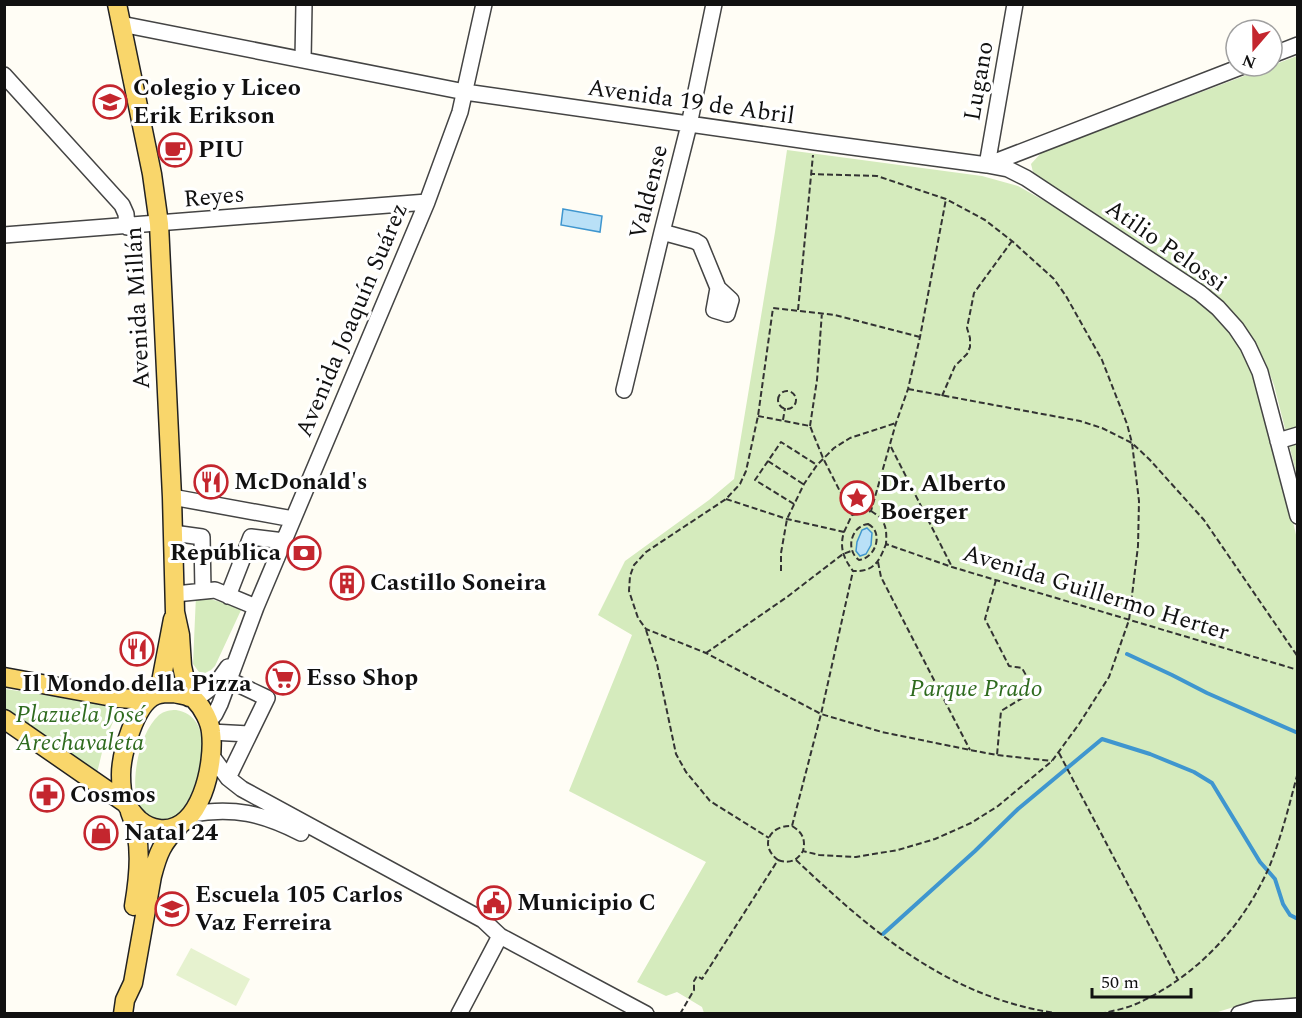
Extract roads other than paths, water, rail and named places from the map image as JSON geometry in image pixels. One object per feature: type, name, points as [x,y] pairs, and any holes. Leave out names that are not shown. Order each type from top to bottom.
[{"type":"main road","name":"Avenida Millán","points":[[117,4],[152,174],[159,224],[175,603],[182,666],[186,686],[192,698]]},
{"type":"main road","name":"Avenida Millán","points":[[152,697],[161,682],[175,603]]},
{"type":"main road","points":[[4,677],[118,698],[152,697],[174,693],[192,698],[205,714],[210,727],[209,774],[203,793],[185,820],[162,846],[156,860],[134,983],[124,1007]]},
{"type":"main road","points":[[4,686],[50,685]]},
{"type":"main road","points":[[124,1007],[122,981],[138,885],[137,834],[127,806],[120,775],[134,720],[143,705],[152,697]]},
{"type":"main road","points":[[4,719],[127,806],[144,824],[166,830],[185,820]]},
{"type":"street","points":[[303,60],[304,4]]},
{"type":"street","name":"Avenida Joaquín Suárez","points":[[210,727],[256,607],[427,202],[460,112],[484,4]]},
{"type":"street","name":"Valdense","points":[[624,390],[689,125],[714,4]]},
{"type":"street","name":"Lugano","points":[[987,165],[1015,4]]},
{"type":"street","name":"Avenida 19 de Abril","points":[[121,24],[465,92],[987,165],[1224,73]]},
{"type":"street","points":[[4,75],[122,205],[126,214],[127,227]]},
{"type":"street","name":"Atilio Pelossi","points":[[987,165],[1008,169],[1026,178],[1200,293],[1236,328],[1248,346],[1260,372],[1298,516]]},
{"type":"street","name":"Reyes","points":[[4,235],[427,202]]},
{"type":"street","points":[[662,232],[700,244],[718,288]]},
{"type":"street","points":[[1278,441],[1298,435]]},
{"type":"street","points":[[172,497],[293,519]]},
{"type":"street","points":[[173,533],[201,537],[202,591]]},
{"type":"street","points":[[228,596],[251,537],[284,541]]},
{"type":"street","points":[[175,603],[202,591],[215,590],[256,607]]},
{"type":"street","name":"Avenida Joaquín Suárez","points":[[192,698],[216,684],[241,647]]},
{"type":"street","points":[[228,778],[267,698],[229,680]]},
{"type":"street","points":[[210,727],[249,734]]},
{"type":"street","points":[[211,755],[228,778],[242,789],[483,920],[500,936]]},
{"type":"street","points":[[185,820],[208,812],[226,811],[252,813],[276,821],[478,930],[500,936],[646,1014]]},
{"type":"street","points":[[459,1014],[500,936]]},
{"type":"street","points":[[1239,1014],[1256,1009],[1298,1006]]},
{"type":"water","points":[[563,209],[602,216],[600,232],[561,225]]},
{"type":"water","points":[[867,528],[872,533],[871,545],[866,554],[860,556],[856,551],[857,542],[862,530]]},
{"type":"waterway","points":[[1127,654],[1207,693],[1298,733]]},
{"type":"waterway","points":[[883,934],[1018,809],[1102,739],[1150,754],[1194,772],[1212,783],[1260,862],[1275,879],[1283,904],[1290,915],[1298,919]]},
{"type":"place","name":"Colegio y Liceo Erik Erikson","points":[[110,102]]},
{"type":"place","name":"PIU","points":[[175,150]]},
{"type":"place","name":"McDonald's","points":[[211,482]]},
{"type":"place","name":"Dr. Alberto Boerger","points":[[857,498]]},
{"type":"place","name":"República","points":[[304,553]]},
{"type":"place","name":"Castillo Soneira","points":[[347,583]]},
{"type":"place","name":"Il Mondo della Pizza","points":[[137,649]]},
{"type":"place","name":"Esso Shop","points":[[283,678]]},
{"type":"place","name":"Cosmos","points":[[47,795]]},
{"type":"place","name":"Natal 24","points":[[101,833]]},
{"type":"place","name":"Municipio C","points":[[494,903]]},
{"type":"place","name":"Escuela 105 Carlos Vaz Ferreira","points":[[172,909]]},
{"type":"park label","name":"Parque Prado","points":[[976,689]]},
{"type":"park label","name":"Plazuela José Arechavaleta","points":[[80,729]]}]
